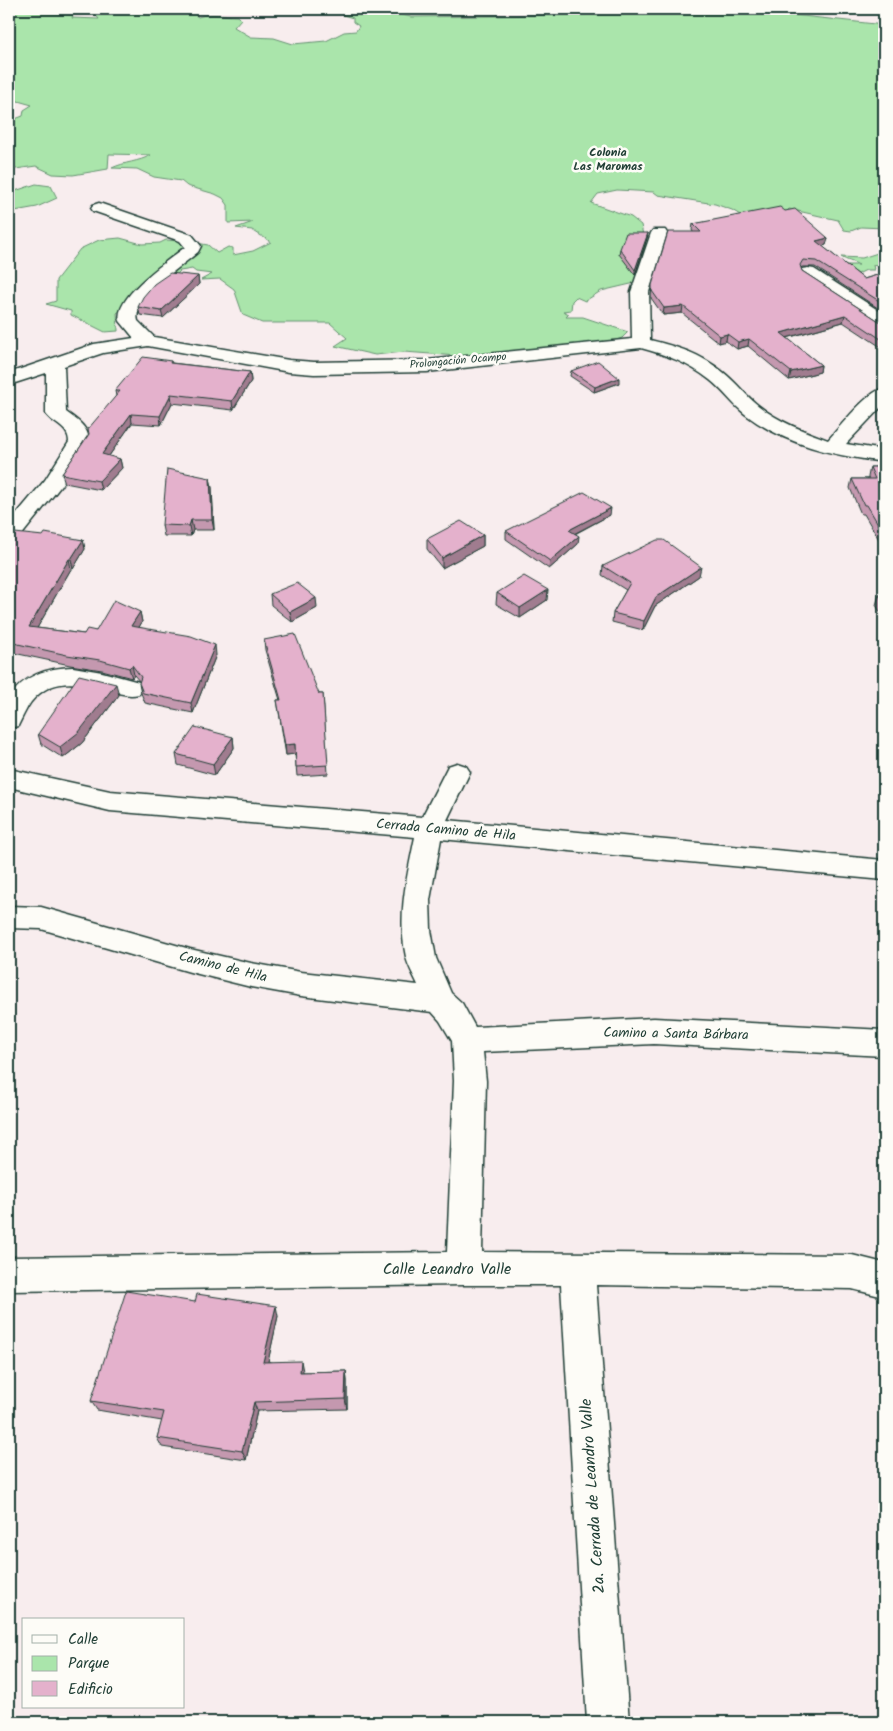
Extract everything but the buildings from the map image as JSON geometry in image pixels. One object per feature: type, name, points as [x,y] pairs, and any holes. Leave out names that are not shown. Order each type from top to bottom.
[{"type":"street","points":[[99,208],[186,238],[193,246],[192,249],[146,289],[129,308],[128,317],[132,325],[148,341]]},
{"type":"street","points":[[642,343],[640,292],[658,233]]},
{"type":"street","points":[[808,273],[884,322]]},
{"type":"street","name":"Prolongación Ocampo","points":[[9,379],[114,345],[148,341],[289,366],[323,368],[453,364],[642,343],[677,352],[699,364],[717,376],[752,410],[766,420],[801,437],[831,448],[884,456]]},
{"type":"street","points":[[9,536],[53,483],[79,442],[77,429],[56,414],[55,364]]},
{"type":"street","points":[[831,448],[884,394]]},
{"type":"street","points":[[9,720],[23,696],[35,683],[48,677],[59,675],[84,677],[130,688]]},
{"type":"street","points":[[457,772],[430,828],[416,900],[417,930],[421,958],[440,1001],[451,1012],[467,1040],[470,1081],[464,1268]]},
{"type":"street","name":"Cerrada Camino de Hila","points":[[9,778],[110,801],[430,828],[884,870]]},
{"type":"street","name":"Camino de Hila","points":[[9,917],[41,918],[229,971],[282,981],[397,994],[440,1001]]},
{"type":"street","name":"Camino a Santa Bárbara","points":[[467,1040],[654,1031],[884,1043]]},
{"type":"street","name":"Calle Leandro Valle","points":[[9,1274],[464,1268],[784,1270],[852,1272],[884,1280]]},
{"type":"street","name":"2a. Cerrada de Leandro Valle","points":[[578,1269],[608,1722]]},
{"type":"green space","points":[[9,9],[73,15],[72,18],[99,19],[91,9],[189,9],[198,17],[213,14],[238,16],[241,19],[234,27],[251,37],[274,38],[293,44],[326,41],[344,32],[356,31],[359,26],[353,22],[353,18],[343,15],[338,9],[377,9],[411,17],[766,12],[884,25],[884,228],[861,227],[851,231],[844,230],[838,220],[789,209],[780,218],[750,221],[732,210],[715,204],[658,195],[654,192],[617,190],[598,194],[591,203],[631,217],[641,225],[644,241],[650,250],[640,256],[652,279],[601,291],[585,301],[576,297],[572,301],[571,310],[563,311],[569,314],[566,317],[583,317],[628,332],[622,338],[605,344],[471,357],[404,352],[375,355],[335,346],[347,338],[330,323],[262,323],[243,315],[234,289],[220,279],[201,280],[212,274],[196,272],[192,269],[180,271],[174,277],[117,313],[118,331],[105,332],[71,315],[71,311],[46,304],[56,301],[56,280],[80,249],[99,240],[120,238],[142,244],[160,243],[166,240],[191,242],[208,245],[217,253],[228,247],[233,248],[233,255],[253,251],[271,242],[252,230],[236,228],[253,222],[228,223],[228,205],[223,198],[215,194],[187,186],[181,181],[154,177],[137,169],[112,168],[151,155],[109,154],[108,169],[73,175],[53,174],[36,166],[9,170],[9,128],[15,126],[15,119],[23,116],[24,110],[32,105],[11,99],[15,83],[9,81]]},
{"type":"green space","points":[[36,184],[51,186],[57,198],[37,207],[9,212],[9,193]]},
{"type":"green space","points":[[884,251],[884,268],[873,265],[874,270],[866,270],[852,277],[846,265],[859,265],[841,257],[862,258]]},
{"type":"district","name":"Colonia Las Maromas","points":[[608,159]]}]
